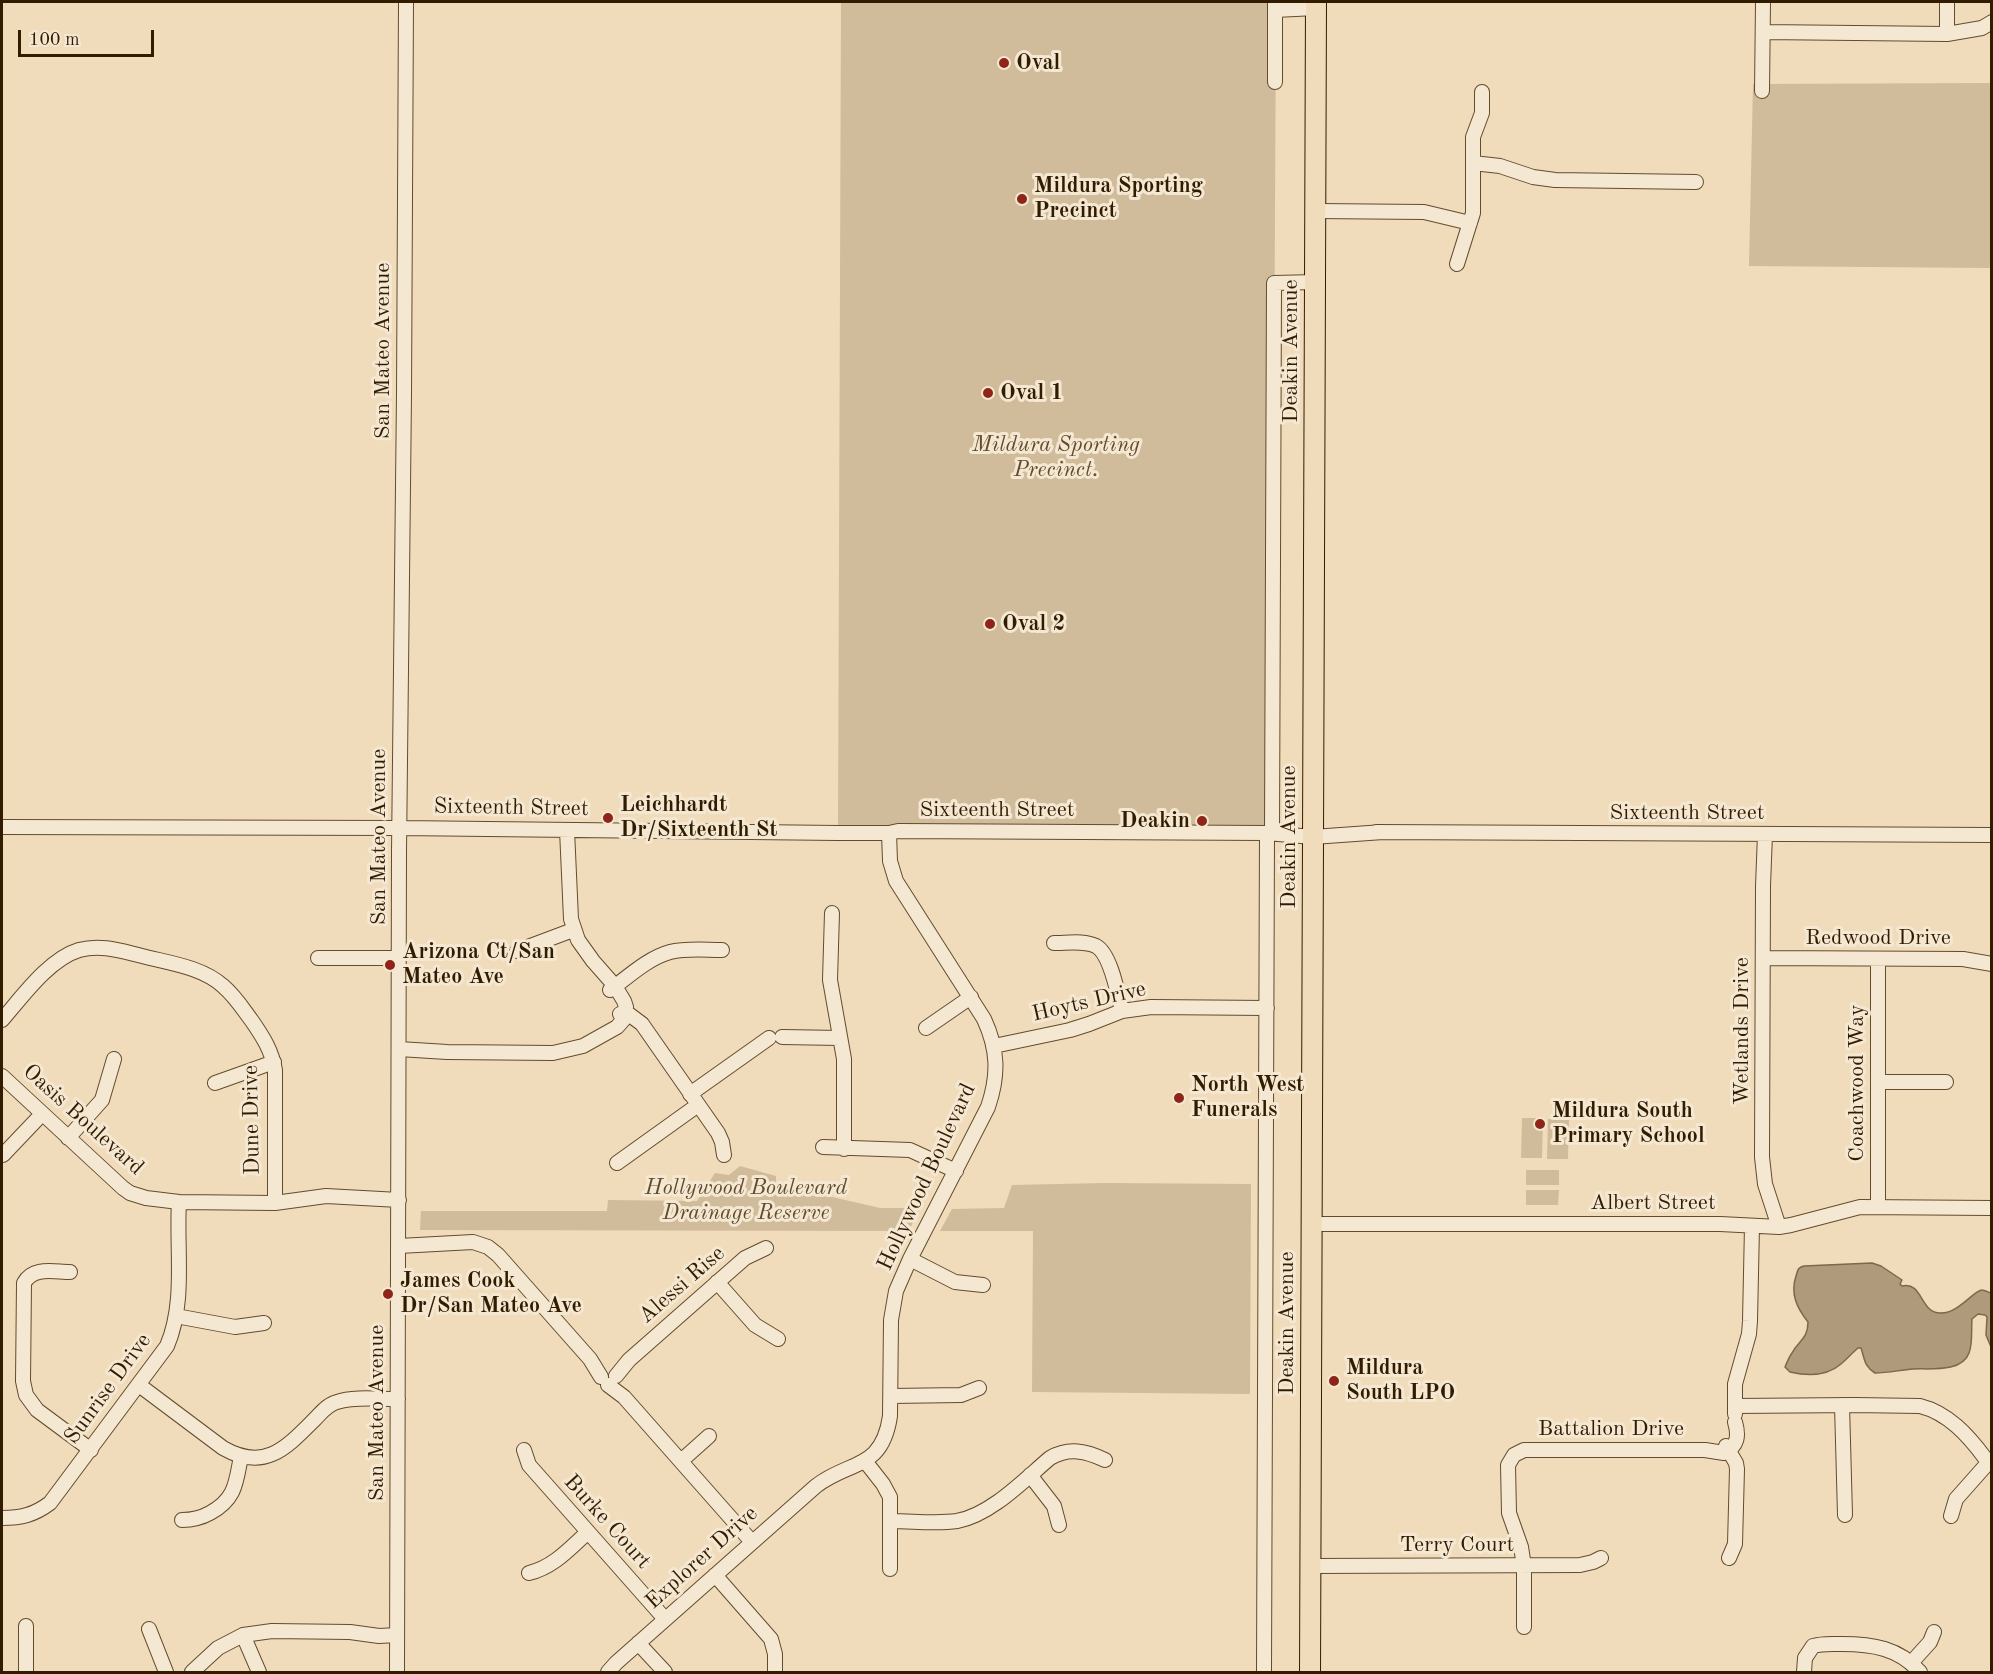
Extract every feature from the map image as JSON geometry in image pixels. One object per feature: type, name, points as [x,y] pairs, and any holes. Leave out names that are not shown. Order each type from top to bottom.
[{"type":"highway","name":"Deakin Avenue","points":[[1310,1672],[1316,5]]},
{"type":"street","name":"San Mateo Avenue","points":[[397,1672],[399,958],[406,2]]},
{"type":"street","points":[[1762,91],[1763,2]]},
{"type":"street","points":[[1947,2],[1947,33]]},
{"type":"street","points":[[1275,82],[1275,6],[1316,5]]},
{"type":"street","points":[[1763,32],[1947,33],[1982,28],[1992,22]]},
{"type":"street","points":[[1457,264],[1473,213],[1473,137],[1482,113],[1482,92]]},
{"type":"street","points":[[1473,163],[1500,166],[1533,177],[1555,180],[1696,182]]},
{"type":"street","points":[[1316,211],[1424,212],[1470,223]]},
{"type":"street","name":"Deakin Avenue","points":[[1264,1672],[1274,283],[1316,282]]},
{"type":"street","name":"Sixteenth Street","points":[[2,827],[1270,833],[1336,830],[1992,835]]},
{"type":"street","points":[[571,830],[570,876],[573,930],[613,988],[624,1015],[638,1021],[718,1133],[724,1155]]},
{"type":"street","name":"Hollywood Boulevard","points":[[816,1486],[865,1461],[885,1438],[889,1423],[893,1305],[896,1291],[988,1107],[996,1066],[989,1029],[894,875],[890,861],[894,832]]},
{"type":"street","name":"Wetlands Drive","points":[[1765,834],[1763,1173],[1779,1227]]},
{"type":"street","points":[[831,913],[830,980],[844,1068],[844,1149]]},
{"type":"street","points":[[518,951],[573,930]]},
{"type":"street","points":[[1054,943],[1086,943],[1101,949],[1108,960],[1122,1011]]},
{"type":"street","name":"Dune Drive","points":[[2,1020],[46,972],[62,958],[79,950],[109,948],[191,969],[213,978],[237,1000],[267,1044],[274,1062],[275,1203]]},
{"type":"street","points":[[613,988],[656,957],[667,952],[722,950]]},
{"type":"street","points":[[318,958],[399,958]]},
{"type":"street","name":"Redwood Drive","points":[[1763,958],[1971,959],[1992,964]]},
{"type":"street","name":"Coachwood Way","points":[[1878,959],[1878,1207]]},
{"type":"street","points":[[926,1028],[971,997]]},
{"type":"street","name":"Hoyts Drive","points":[[994,1046],[1070,1030],[1122,1011],[1151,1006],[1267,1008]]},
{"type":"street","points":[[399,1052],[553,1053],[573,1049],[592,1041],[616,1027],[624,1015]]},
{"type":"street","points":[[616,1163],[776,1037],[840,1038]]},
{"type":"street","points":[[68,1138],[102,1100],[114,1059]]},
{"type":"street","points":[[215,1083],[274,1062]]},
{"type":"street","name":"Oasis Boulevard","points":[[2,1076],[130,1193],[146,1198],[179,1202],[275,1203],[317,1196],[399,1196]]},
{"type":"street","points":[[1879,1082],[1946,1082]]},
{"type":"street","points":[[3,1155],[42,1114]]},
{"type":"street","points":[[823,1147],[910,1150],[956,1171]]},
{"type":"street","name":"Sunrise Drive","points":[[2,1518],[32,1514],[50,1503],[167,1346],[176,1316],[179,1202]]},
{"type":"street","name":"Albert Street","points":[[1312,1224],[1720,1224],[1779,1227],[1804,1223],[1850,1209],[1878,1207],[1992,1208]]},
{"type":"street","points":[[1729,1558],[1735,1544],[1737,1469],[1727,1448],[1735,1422],[1735,1384],[1749,1334],[1752,1226]]},
{"type":"street","points":[[399,1241],[473,1242],[481,1243],[492,1250],[590,1359],[610,1377],[624,1398],[752,1542]]},
{"type":"street","name":"Alessi Rise","points":[[610,1377],[745,1258],[766,1248]]},
{"type":"street","points":[[910,1259],[955,1282],[983,1285]]},
{"type":"street","points":[[70,1272],[38,1271],[29,1275],[24,1283],[23,1388],[33,1406],[91,1450]]},
{"type":"street","points":[[717,1282],[755,1325],[778,1339]]},
{"type":"street","points":[[176,1316],[235,1327],[264,1323]]},
{"type":"street","points":[[139,1385],[223,1448],[241,1456],[260,1458],[284,1449],[325,1409],[337,1401],[398,1399]]},
{"type":"street","points":[[891,1396],[961,1395],[979,1388]]},
{"type":"street","points":[[1842,1405],[1845,1515]]},
{"type":"street","points":[[1735,1406],[1920,1406],[1940,1413],[1965,1433],[1989,1457],[1956,1499],[1951,1516]]},
{"type":"street","points":[[681,1461],[709,1436]]},
{"type":"street","name":"Battalion Drive","points":[[1524,1627],[1524,1566],[1521,1546],[1508,1506],[1508,1465],[1518,1452],[1524,1450],[1727,1448]]},
{"type":"street","name":"Burke Court","points":[[524,1450],[524,1456],[529,1465],[665,1619]]},
{"type":"street","points":[[891,1521],[950,1522],[970,1518],[986,1510],[1050,1458],[1066,1451],[1085,1452],[1105,1460]]},
{"type":"street","points":[[182,1520],[205,1516],[220,1508],[228,1500],[235,1486],[241,1456]]},
{"type":"street","points":[[865,1461],[890,1497],[890,1569]]},
{"type":"street","points":[[1030,1475],[1054,1506],[1059,1525]]},
{"type":"street","name":"Explorer Drive","points":[[600,1672],[612,1668],[816,1486]]},
{"type":"street","points":[[529,1573],[546,1568],[588,1532]]},
{"type":"street","name":"Terry Court","points":[[1311,1566],[1580,1565],[1601,1558]]},
{"type":"street","points":[[715,1575],[771,1639],[775,1654],[775,1672]]},
{"type":"street","points":[[26,1626],[26,1672]]},
{"type":"street","points":[[149,1629],[166,1672]]},
{"type":"street","points":[[192,1672],[218,1648],[243,1635],[272,1631],[397,1631]]},
{"type":"street","points":[[1804,1672],[1805,1658],[1809,1649],[1825,1644],[1875,1645],[1894,1652],[1916,1668],[1934,1632]]},
{"type":"street","points":[[243,1635],[259,1672]]},
{"type":"street","points":[[638,1643],[665,1672]]},
{"type":"green space","name":"Mildura Sporting Precinct.","points":[[841,2],[1276,2],[1272,833],[838,833]]},
{"type":"green space","points":[[1991,83],[1991,268],[1749,266],[1753,84]]},
{"type":"green space","points":[[1522,1118],[1543,1118],[1542,1158],[1521,1158]]},
{"type":"green space","points":[[1548,1119],[1569,1119],[1568,1159],[1547,1159]]},
{"type":"green space","name":"Hollywood Boulevard Drainage Reserve","points":[[740,1166],[776,1176],[776,1195],[828,1196],[880,1208],[919,1208],[909,1231],[420,1230],[421,1211],[607,1211],[608,1200],[697,1201],[715,1173],[729,1175]]},
{"type":"green space","points":[[1526,1170],[1559,1170],[1559,1185],[1526,1185]]},
{"type":"green space","points":[[1251,1184],[1250,1394],[1032,1392],[1033,1231],[940,1231],[952,1209],[1004,1208],[1012,1185]]},
{"type":"green space","points":[[1526,1190],[1559,1190],[1558,1205],[1526,1205]]},
{"type":"shaded area","points":[[1872,1263],[1881,1266],[1902,1280],[1900,1284],[1902,1286],[1914,1288],[1934,1312],[1948,1312],[1979,1291],[1991,1293],[1991,1347],[1986,1335],[1987,1317],[1978,1314],[1972,1319],[1969,1353],[1960,1364],[1952,1367],[1875,1373],[1867,1365],[1861,1348],[1858,1348],[1841,1364],[1829,1371],[1810,1375],[1790,1372],[1785,1367],[1808,1328],[1808,1322],[1794,1295],[1794,1283],[1798,1270],[1804,1266]]},
{"type":"place","name":"Oval","points":[[1004,63]]},
{"type":"place","name":"Mildura Sporting Precinct","points":[[1022,199]]},
{"type":"place","name":"Oval 1","points":[[988,393]]},
{"type":"place","name":"Oval 2","points":[[990,624]]},
{"type":"place","name":"Leichhardt Dr/Sixteenth St","points":[[608,818]]},
{"type":"place","name":"Deakin","points":[[1202,821]]},
{"type":"place","name":"Arizona Ct/San Mateo Ave","points":[[390,965]]},
{"type":"place","name":"North West Funerals","points":[[1179,1098]]},
{"type":"place","name":"Mildura South Primary School","points":[[1540,1124]]},
{"type":"place","name":"James Cook Dr/San Mateo Ave","points":[[388,1294]]},
{"type":"place","name":"Mildura South LPO","points":[[1334,1381]]}]
